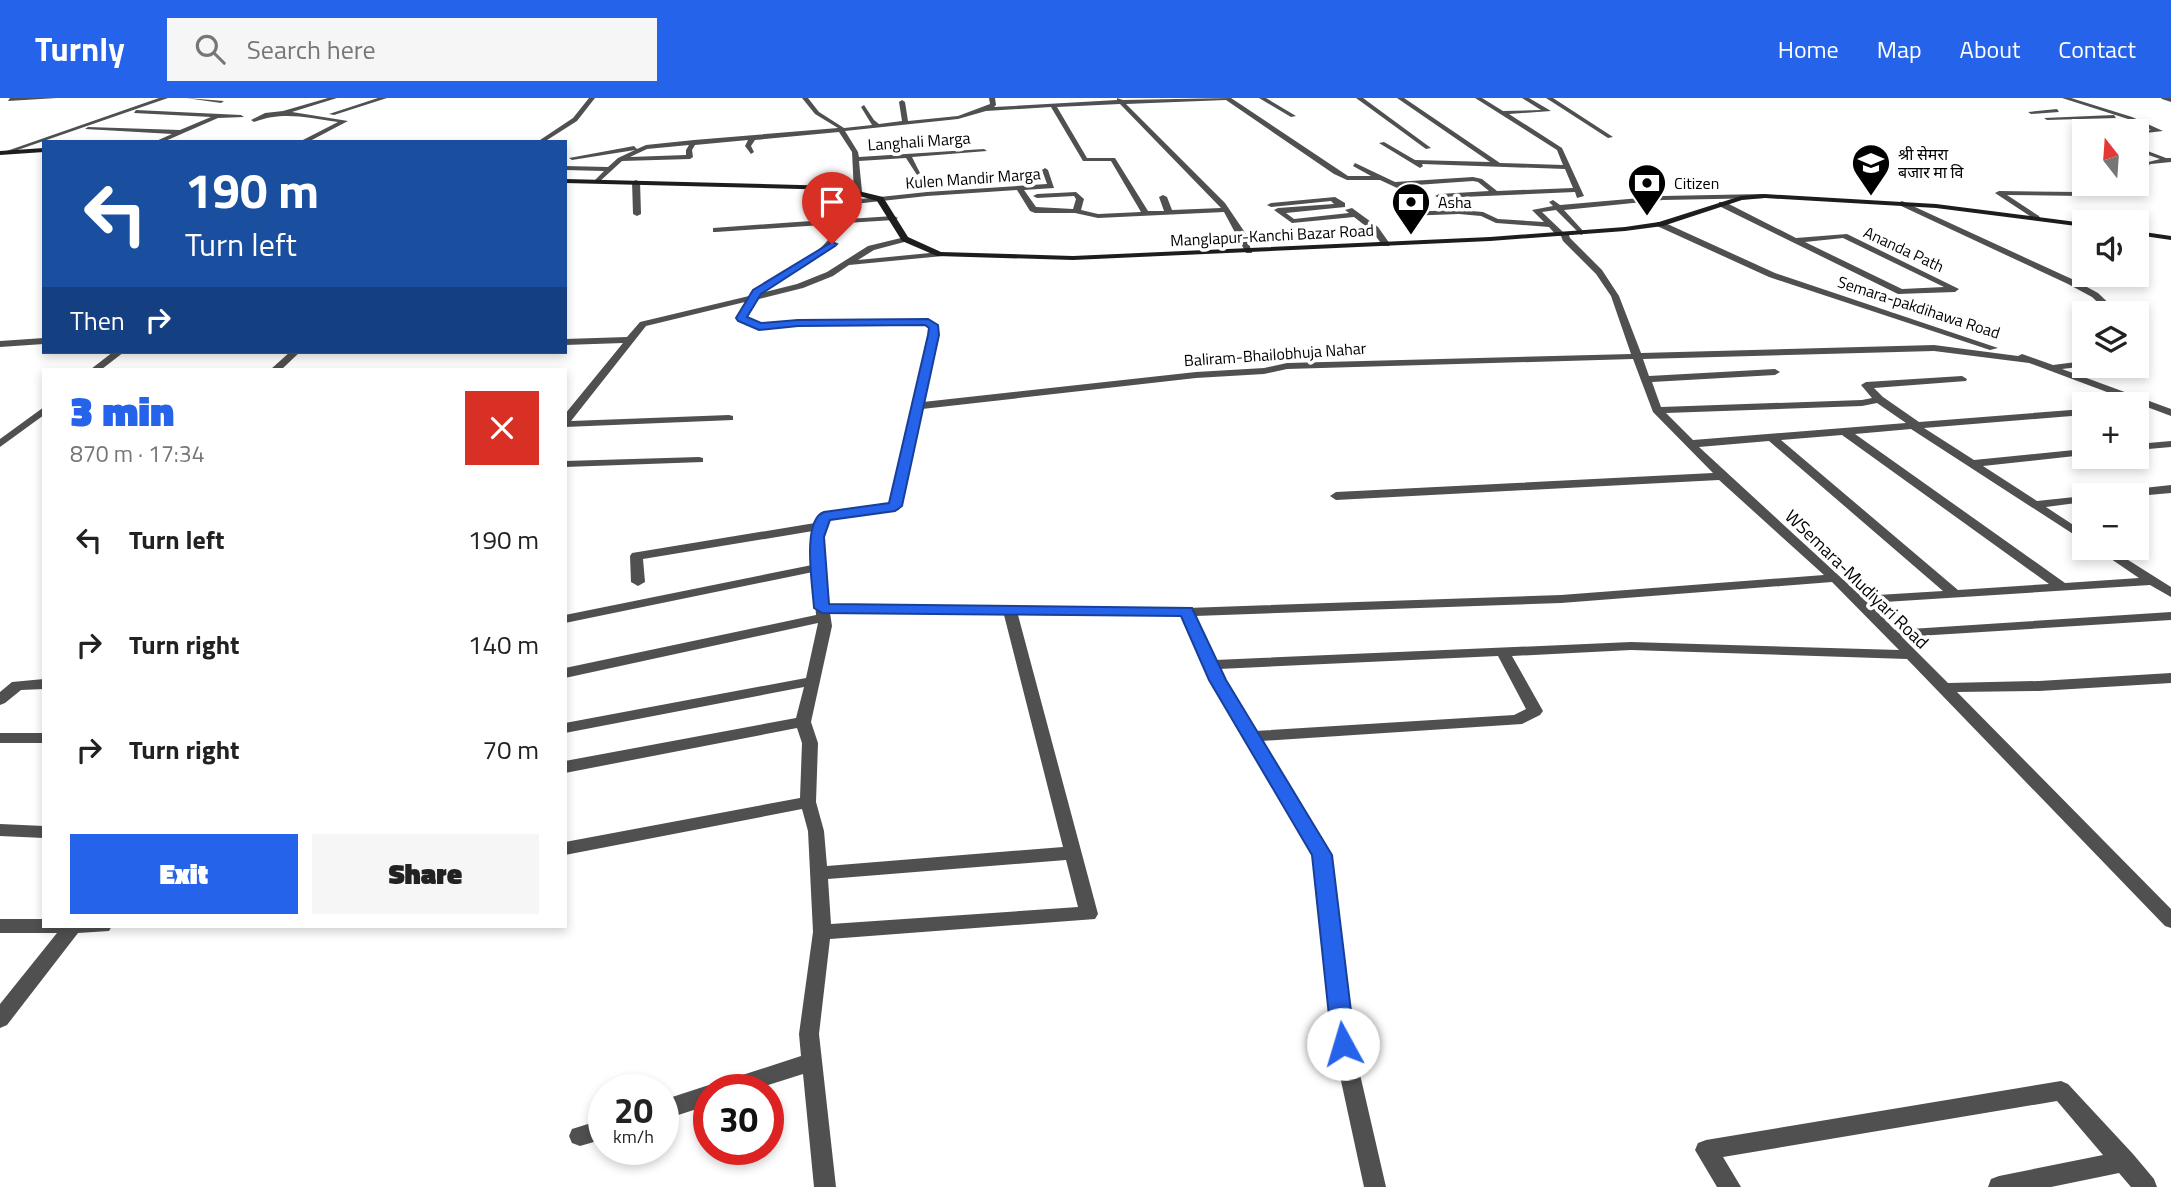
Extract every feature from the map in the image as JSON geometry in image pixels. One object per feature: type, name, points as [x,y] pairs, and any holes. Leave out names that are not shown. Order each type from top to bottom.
[{"type":"street","points":[[0,105],[13,99],[54,98]]},
{"type":"street","points":[[44,140],[165,98]]},
{"type":"street","points":[[189,98],[221,101]]},
{"type":"street","points":[[283,113],[334,98]]},
{"type":"street","points":[[324,117],[383,98]]},
{"type":"street","points":[[543,140],[562,125],[576,121],[592,98]]},
{"type":"street","points":[[805,98],[812,109],[840,126],[856,159],[854,162],[858,192]]},
{"type":"street","points":[[572,158],[646,146],[842,132],[965,116],[993,105],[992,98]]},
{"type":"street","points":[[986,109],[1120,100],[1226,98],[1336,173],[1347,178],[1381,178]]},
{"type":"street","points":[[1262,98],[1293,116]]},
{"type":"street","points":[[1359,98],[1428,148]]},
{"type":"street","points":[[1400,98],[1497,164]]},
{"type":"street","points":[[1478,98],[1560,149],[1577,190],[1589,204]]},
{"type":"street","points":[[1500,113],[1548,111],[1525,98]]},
{"type":"street","points":[[1549,98],[1610,136]]},
{"type":"street","points":[[2065,98],[2133,119]]},
{"type":"street","points":[[2164,98],[2171,100]]},
{"type":"street","points":[[1120,100],[1226,210],[1240,230],[1249,251]]},
{"type":"street","points":[[902,103],[905,123]]},
{"type":"street","points":[[1053,106],[1085,160],[1113,159],[1146,214]]},
{"type":"street","points":[[864,107],[871,121],[878,126]]},
{"type":"street","points":[[2031,112],[2104,110]]},
{"type":"street","points":[[127,112],[241,117]]},
{"type":"street","points":[[254,120],[267,114],[283,113],[345,121],[306,140]]},
{"type":"street","points":[[162,140],[219,116]]},
{"type":"street","points":[[2047,118],[2129,117]]},
{"type":"street","points":[[2149,126],[2160,131],[2149,131]]},
{"type":"street","points":[[76,130],[180,132]]},
{"type":"street","points":[[689,150],[750,149],[754,137]]},
{"type":"street","points":[[2,153],[42,141]]},
{"type":"street","points":[[620,159],[690,157],[689,150],[694,142]]},
{"type":"street","points":[[1382,143],[1446,181]]},
{"type":"street","points":[[598,181],[607,169],[620,159],[646,146]]},
{"type":"street","points":[[1416,149],[1440,148]]},
{"type":"street","points":[[1392,149],[1404,149]]},
{"type":"street","points":[[2,153],[42,150]]},
{"type":"street","name":"Langhali Marga","points":[[856,159],[984,151]]},
{"type":"street","points":[[2149,153],[2169,160]]},
{"type":"street","points":[[908,156],[917,173]]},
{"type":"street","points":[[912,164],[980,160]]},
{"type":"street","points":[[2149,162],[2169,160]]},
{"type":"street","points":[[1412,162],[1568,167]]},
{"type":"street","points":[[1091,167],[1116,164]]},
{"type":"street","points":[[1355,164],[1410,192]]},
{"type":"street","points":[[567,168],[607,169]]},
{"type":"street","name":"Kulen Mandir Marga","points":[[842,203],[1022,192],[1051,186],[1045,170]]},
{"type":"street","points":[[1395,184],[1480,180],[1495,193]]},
{"type":"street","points":[[567,181],[829,187],[880,199],[905,239],[881,244],[815,281],[750,300],[643,324],[567,419]]},
{"type":"street","points":[[636,182],[637,214]]},
{"type":"street","points":[[825,1187],[809,1034],[822,932],[816,831],[808,802],[810,743],[803,722],[825,626],[817,537],[824,516],[895,506],[934,335],[934,327],[928,322],[798,323],[759,327],[741,318],[750,300],[776,278],[832,244],[844,221],[842,203],[829,187]]},
{"type":"street","points":[[1439,196],[1577,190]]},
{"type":"street","points":[[1543,191],[1581,233]]},
{"type":"street","points":[[1022,192],[1033,209],[1038,211],[1075,211],[1098,216],[1226,210]]},
{"type":"street","points":[[1022,192],[1076,194],[1080,199],[1079,208],[1075,211]]},
{"type":"street","points":[[2036,218],[1999,193],[2072,194]]},
{"type":"street","points":[[1549,225],[1535,211],[1589,204],[1713,195],[1765,196]]},
{"type":"street","name":"Manglapur-Kanchi Bazar Road","points":[[905,239],[940,254],[1092,258],[1249,251],[1581,233],[1660,224],[1722,204],[1765,196],[1902,203],[2072,223]]},
{"type":"street","points":[[1163,197],[1169,213]]},
{"type":"street","points":[[1357,215],[1292,221],[1271,205],[1332,199],[1357,215],[1375,229],[1386,244]]},
{"type":"street","points":[[1902,203],[2071,282],[2101,301]]},
{"type":"street","name":"Ananda Path","points":[[1722,204],[1795,240],[1901,292],[1955,289],[1844,236],[1795,240]]},
{"type":"street","points":[[1405,214],[1460,212],[1483,214],[1496,221],[1549,225]]},
{"type":"street","points":[[716,230],[894,218]]},
{"type":"street","name":"Semara-pakdihawa Road","points":[[1660,224],[1772,275],[2051,366],[2171,413]]},
{"type":"street","name":"WSemara-Mudiyari Road","points":[[1549,225],[1563,234],[1599,272],[1615,296],[1628,324],[1636,357],[1657,411],[1722,476],[1858,600],[2171,921]]},
{"type":"street","points":[[2149,235],[2171,238]]},
{"type":"street","points":[[845,263],[940,254]]},
{"type":"street","points":[[567,342],[630,340]]},
{"type":"street","points":[[0,344],[42,341]]},
{"type":"street","name":"Baliram-Bhailobhuja Nahar","points":[[918,405],[1196,375],[1264,371],[1287,366],[1934,348],[2029,360]]},
{"type":"street","points":[[97,368],[116,354]]},
{"type":"street","points":[[277,368],[293,354]]},
{"type":"street","points":[[2051,366],[2072,365]]},
{"type":"street","points":[[1646,379],[1775,372]]},
{"type":"street","points":[[1962,379],[1866,385],[1879,399],[1915,426],[2072,529]]},
{"type":"street","points":[[1657,411],[1862,403],[1879,399]]},
{"type":"street","points":[[2149,406],[2153,406]]},
{"type":"street","points":[[0,444],[42,412]]},
{"type":"street","points":[[1690,444],[2072,413]]},
{"type":"street","points":[[567,422],[729,418]]},
{"type":"street","points":[[1846,432],[2062,587]]},
{"type":"street","points":[[1772,438],[1955,594]]},
{"type":"street","points":[[2149,446],[2171,444]]},
{"type":"street","points":[[1971,464],[2072,453]]},
{"type":"street","points":[[567,464],[699,460]]},
{"type":"street","points":[[1336,496],[1722,476]]},
{"type":"street","points":[[2149,491],[2171,489]]},
{"type":"street","points":[[2035,505],[2072,500]]},
{"type":"street","points":[[638,582],[636,556],[821,526]]},
{"type":"street","points":[[2120,560],[2171,593]]},
{"type":"street","points":[[567,619],[818,567]]},
{"type":"street","points":[[567,673],[822,613],[1187,612],[1561,599],[1835,578]]},
{"type":"street","points":[[1858,600],[2152,581]]},
{"type":"street","points":[[822,932],[1089,914],[1010,611]]},
{"type":"street","points":[[1187,612],[1210,665],[1322,855],[1343,1044],[1375,1187]]},
{"type":"street","points":[[1891,634],[2171,616]]},
{"type":"street","points":[[1210,665],[1631,646],[1912,655]]},
{"type":"street","points":[[1251,736],[1517,720],[1535,711],[1502,651]]},
{"type":"street","points":[[1944,688],[2039,686],[2171,678]]},
{"type":"street","points":[[567,728],[813,681]]},
{"type":"street","points":[[0,700],[17,685],[42,684]]},
{"type":"street","points":[[567,767],[803,722]]},
{"type":"street","points":[[0,738],[42,738]]},
{"type":"street","points":[[567,849],[808,802]]},
{"type":"street","points":[[0,830],[42,832]]},
{"type":"street","points":[[819,873],[1074,853]]},
{"type":"street","points":[[0,926],[42,926]]},
{"type":"street","points":[[0,1019],[70,928]]},
{"type":"street","points":[[774,1074],[812,1062]]},
{"type":"street","points":[[1730,1187],[1706,1150],[2061,1091],[2146,1187]]},
{"type":"street","points":[[580,1136],[588,1134]]},
{"type":"street","points":[[1999,1187],[2125,1161]]},
{"type":"place","name":"श्री सेमरा बजार मा वि","points":[[1871,197]]},
{"type":"place","name":"Citizen","points":[[1647,217]]},
{"type":"place","name":"Asha","points":[[1411,236]]},
{"type":"route","points":[[832,244],[757,292],[741,318],[759,327],[798,323],[928,322],[934,327],[934,335],[895,506],[824,516],[817,537],[822,608],[1187,612],[1217,680],[1322,855],[1343,1044]]}]
